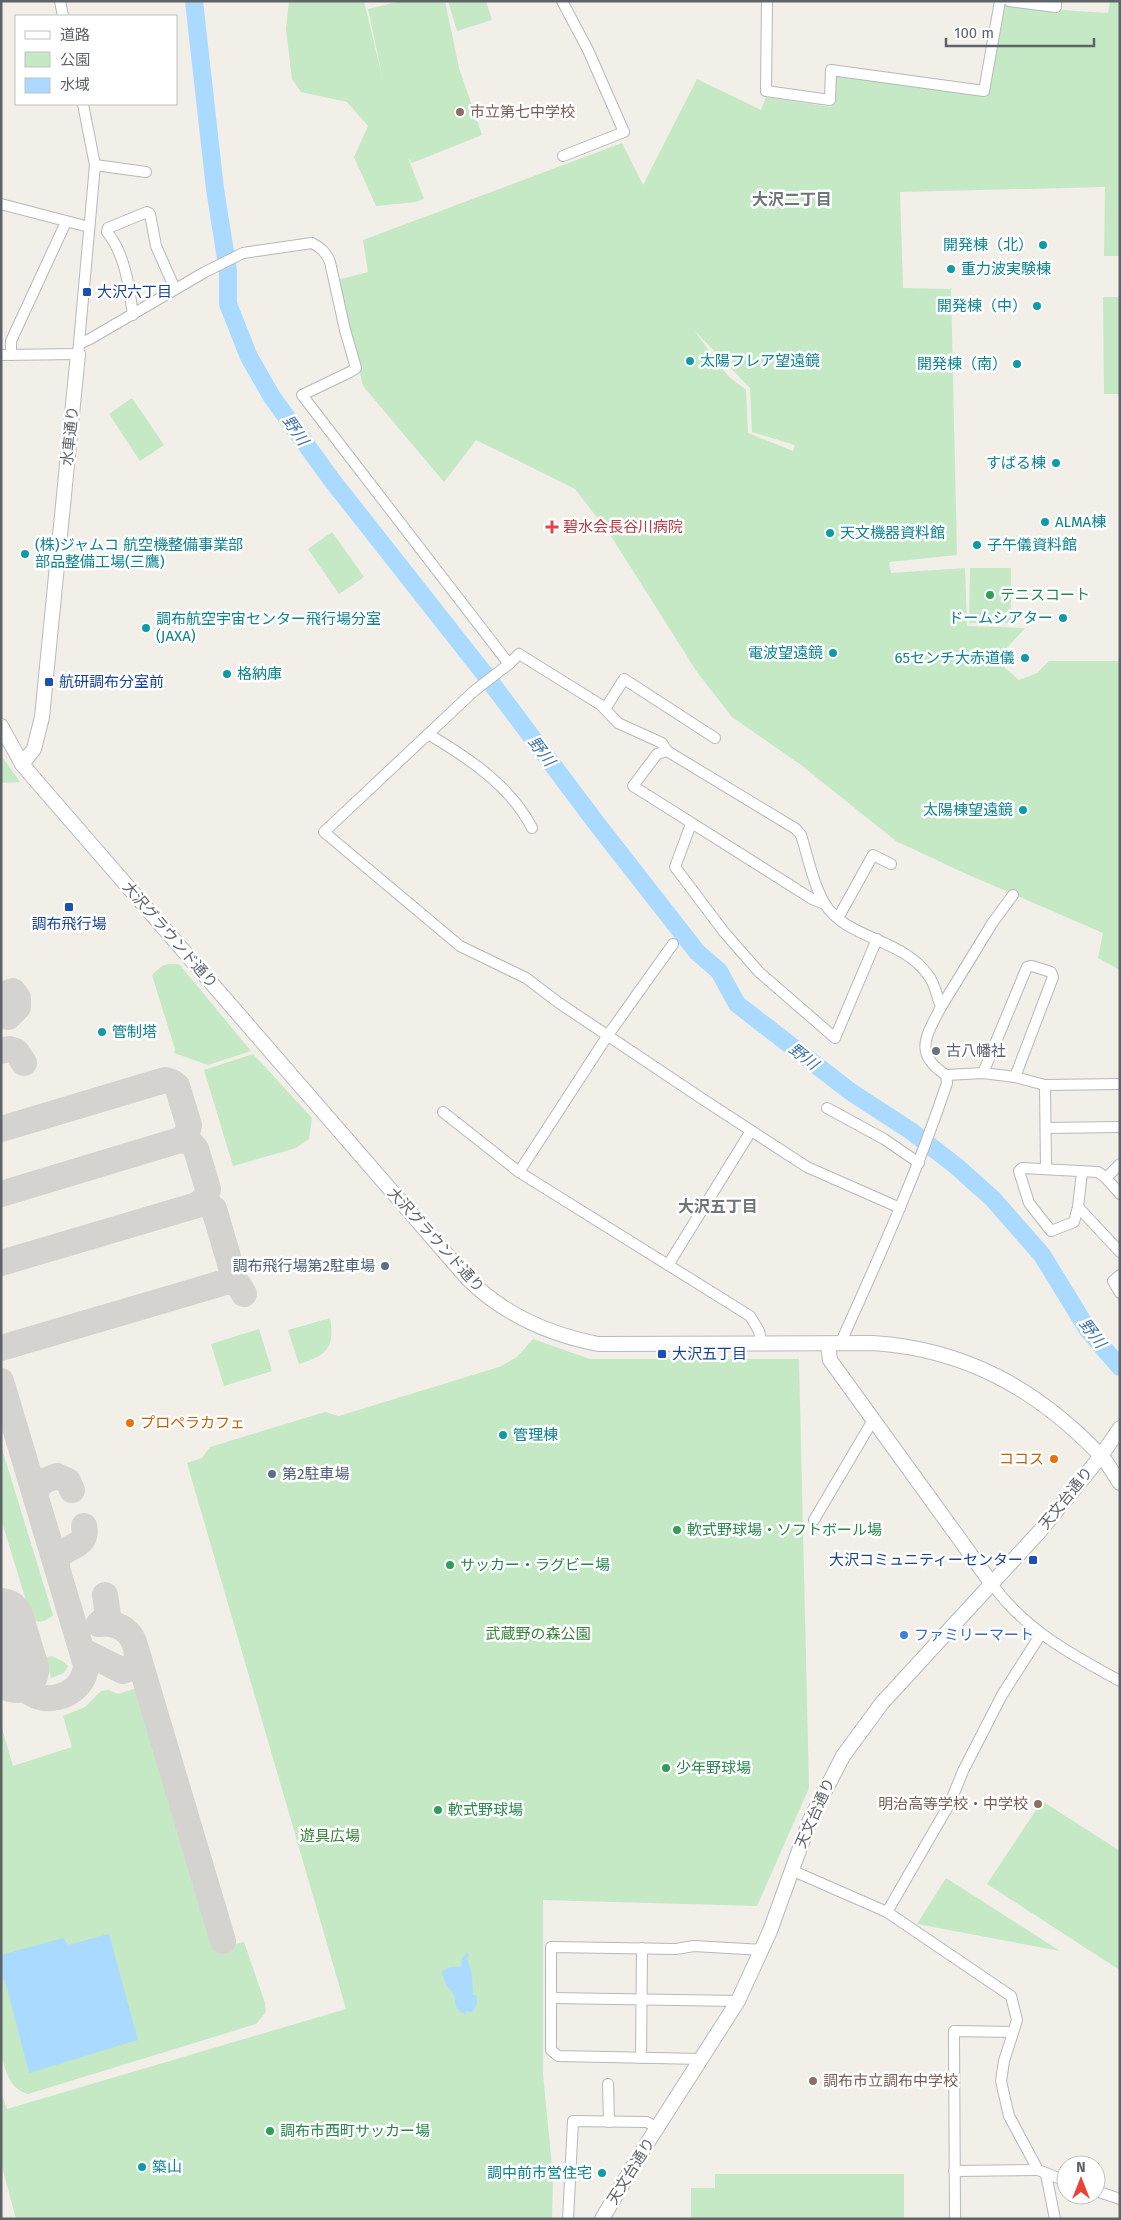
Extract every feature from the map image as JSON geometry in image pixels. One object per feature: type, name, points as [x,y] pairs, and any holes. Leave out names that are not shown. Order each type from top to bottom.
[{"type":"street","points":[[60,1],[63,15]]},
{"type":"street","points":[[562,1],[588,50],[624,132],[563,156]]},
{"type":"street","points":[[767,1],[766,91],[830,100],[831,70],[984,91],[1000,1]]},
{"type":"street","points":[[1009,1],[1056,7],[1056,1]]},
{"type":"street","name":"水車通り","points":[[22,764],[34,749],[42,717],[90,228],[95,165],[83,105]]},
{"type":"street","points":[[95,165],[146,172]]},
{"type":"street","points":[[2,204],[90,228]]},
{"type":"street","points":[[133,314],[128,282],[116,243],[107,232],[108,228],[147,212],[150,214],[156,246],[175,289]]},
{"type":"street","points":[[66,222],[6,355],[78,349],[90,339],[175,289],[238,256],[255,251],[312,243],[326,253],[356,368],[302,395],[507,665]]},
{"type":"street","points":[[900,1208],[807,1167],[608,1036],[526,978],[460,946],[324,832],[476,689],[519,654],[605,709],[618,723],[662,743],[667,751],[796,829],[801,835],[814,879],[825,904],[847,925],[911,956],[930,976],[941,1007]]},
{"type":"street","points":[[605,709],[624,679],[715,738]]},
{"type":"street","name":"大沢グラウンド通り","points":[[1,726],[22,764],[422,1228],[485,1295],[525,1321],[556,1334],[598,1344],[873,1344],[908,1347],[954,1357],[973,1364],[1023,1390],[1062,1420],[1101,1456],[1120,1483]]},
{"type":"street","points":[[428,734],[470,760],[525,814],[532,828]]},
{"type":"street","points":[[667,751],[657,754],[634,786],[691,824],[812,899],[825,904]]},
{"type":"street","points":[[691,824],[675,867],[724,932],[759,972],[835,1038],[876,939]]},
{"type":"street","points":[[838,918],[873,855],[891,864]]},
{"type":"street","points":[[1013,896],[994,922],[941,1007],[926,1040],[924,1052],[928,1060],[946,1075],[947,1083],[900,1208],[834,1344],[830,1360],[1004,1600],[1040,1634],[1066,1652],[1120,1681]]},
{"type":"street","points":[[519,1172],[608,1036],[672,944]]},
{"type":"street","points":[[983,1072],[1027,967],[1032,966],[1050,972],[1053,978],[1015,1077]]},
{"type":"street","points":[[946,1075],[983,1072],[1015,1077],[1045,1085],[1120,1084]]},
{"type":"street","points":[[1045,1085],[1046,1169]]},
{"type":"street","points":[[827,1108],[884,1139],[918,1163]]},
{"type":"street","points":[[443,1112],[519,1172],[750,1316],[759,1331],[762,1345]]},
{"type":"street","points":[[1046,1128],[1120,1127]]},
{"type":"street","points":[[668,1265],[752,1131]]},
{"type":"street","points":[[1106,1178],[1120,1164]]},
{"type":"street","points":[[1082,1172],[1078,1207],[1074,1222],[1051,1230],[1029,1202],[1019,1171],[1022,1168],[1098,1172],[1120,1194]]},
{"type":"street","points":[[1078,1207],[1120,1252]]},
{"type":"street","points":[[1120,1276],[1113,1281],[1120,1293]]},
{"type":"street","points":[[814,1520],[873,1420]]},
{"type":"street","name":"天文台通り","points":[[602,2219],[657,2128],[703,2059],[738,2001],[763,1950],[817,1804],[850,1745],[882,1703],[1040,1531],[1101,1456],[1120,1428]]},
{"type":"street","points":[[887,1912],[950,1803],[963,1771],[1002,1695],[1040,1634]]},
{"type":"street","points":[[791,1870],[887,1912],[1010,1996],[1017,2020],[1004,2061],[1002,2081],[1009,2116],[1042,2172],[1055,2219]]},
{"type":"street","points":[[703,2059],[558,2056],[551,2050],[551,1947],[676,1949],[694,1946],[763,1950]]},
{"type":"street","points":[[641,2058],[642,1948]]},
{"type":"street","points":[[552,1998],[738,2001]]},
{"type":"street","points":[[955,2219],[954,2031],[1012,2032]]},
{"type":"street","points":[[608,2084],[609,2122]]},
{"type":"street","points":[[568,2219],[573,2121],[647,2122],[657,2128]]},
{"type":"street","points":[[954,2171],[1042,2172],[1056,2177]]},
{"type":"street","points":[[1106,2194],[1120,2199]]},
{"type":"green space","points":[[289,1],[364,1],[383,80],[368,9],[401,1],[445,1],[459,68],[482,135],[412,163],[408,158],[424,199],[416,202],[376,206],[354,157],[368,126],[347,102],[301,92],[292,79],[286,29]]},
{"type":"green space","points":[[448,1],[486,1],[492,20],[457,31]]},
{"type":"green space","points":[[1110,1],[1120,1],[1120,256],[1104,256],[1105,187],[900,192],[903,288],[951,289],[957,555],[889,562],[891,573],[965,568],[967,626],[1025,628],[1006,649],[1005,668],[1019,680],[1037,673],[1049,661],[1120,661],[1120,970],[1098,958],[1103,933],[962,872],[896,841],[801,765],[732,717],[697,672],[609,533],[575,489],[476,440],[444,482],[363,386],[337,280],[368,272],[363,240],[622,143],[643,185],[697,79],[761,110],[766,97],[831,107],[831,76],[984,94],[1002,6],[1108,13]],"holes":[[[693,329],[750,388],[752,432],[795,445],[793,451],[748,433],[746,390],[729,377]]]},
{"type":"green space","points":[[1103,297],[1120,297],[1120,394],[1104,394]]},
{"type":"green space","points":[[132,398],[164,445],[140,461],[109,414]]},
{"type":"green space","points":[[332,532],[364,577],[339,594],[308,549]]},
{"type":"green space","name":"テニスコート","points":[[970,568],[1011,568],[1011,623],[969,623]]},
{"type":"green space","points":[[1,755],[20,782],[1,783]]},
{"type":"green space","points":[[179,964],[251,1051],[208,1065],[174,1053],[175,1049],[152,975],[162,966]]},
{"type":"green space","points":[[253,1054],[312,1118],[309,1139],[296,1148],[233,1166],[204,1070]]},
{"type":"green space","points":[[330,1318],[331,1337],[327,1349],[316,1357],[299,1364],[288,1330]]},
{"type":"green space","points":[[259,1329],[272,1371],[224,1386],[211,1344]]},
{"type":"green space","name":"武蔵野の森公園","points":[[533,1339],[590,1359],[799,1359],[809,1788],[757,1906],[543,1900],[543,2074],[553,2177],[552,2219],[16,2219],[1,2163],[1,2092],[7,2109],[346,2009],[187,1463],[202,1458],[210,1447],[325,1412],[339,1416],[499,1367],[517,1357]]},
{"type":"green space","points":[[1,1446],[53,1615],[43,1621],[32,1620],[1,1519]]},
{"type":"green space","points":[[52,1656],[68,1666],[64,1673],[51,1678],[45,1658]]},
{"type":"green space","points":[[137,1688],[216,1949],[244,1942],[265,2003],[266,2012],[256,2024],[28,2094],[17,2088],[10,2080],[1,2056],[1,1725],[13,1766],[72,1747],[63,1716],[85,1707],[101,1691],[109,1690],[118,1694]]},
{"type":"green space","points":[[1042,1801],[1120,1851],[1120,1966],[1118,1969],[987,1884]]},
{"type":"green space","points":[[946,1878],[1060,1951],[917,1924]]},
{"type":"green space","points":[[715,2174],[904,2174],[904,2219],[691,2219],[691,2188],[715,2188]]},
{"type":"water","points":[[109,1934],[138,2040],[29,2073],[5,1980],[1,1980],[1,1955],[63,1938],[68,1945]]},
{"type":"water","points":[[467,1952],[469,1955],[467,1959],[472,1974],[473,1995],[476,1995],[477,2002],[472,2012],[466,2011],[465,2014],[457,2009],[454,1994],[447,1986],[441,1972],[450,1967],[461,1967],[462,1958]]},
{"type":"waterway","name":"野川","points":[[194,1],[215,189],[228,271],[228,304],[249,357],[272,397],[331,479],[483,672],[597,824],[697,952],[719,971],[737,1004],[851,1092],[911,1131],[956,1166],[993,1199],[1042,1255],[1088,1330],[1120,1367]]},
{"type":"taxiway","points":[[1,995],[13,991],[18,998],[18,1007],[8,1017]]},
{"type":"taxiway","points":[[1,1051],[9,1049],[16,1051],[24,1063]]},
{"type":"taxiway","points":[[1,1129],[165,1080],[177,1086],[189,1125],[187,1134],[180,1140],[1,1194]]},
{"type":"taxiway","points":[[180,1140],[190,1142],[196,1149],[208,1189],[206,1197],[200,1203]]},
{"type":"taxiway","points":[[1,1263],[204,1203],[214,1209],[231,1267],[231,1275],[226,1282]]},
{"type":"taxiway","points":[[1,1348],[229,1281],[238,1284],[244,1294]]},
{"type":"taxiway","points":[[1,1381],[86,1665],[83,1677],[77,1686],[68,1693],[57,1697],[35,1696],[26,1689],[19,1679]]},
{"type":"taxiway","points":[[36,1498],[39,1486],[57,1476],[68,1481],[72,1490]]},
{"type":"taxiway","points":[[57,1567],[61,1554],[82,1540],[84,1526]]},
{"type":"taxiway","points":[[99,1624],[108,1615],[105,1595]]},
{"type":"taxiway","points":[[99,1624],[110,1624],[120,1627],[128,1633],[134,1642],[223,1941]]},
{"type":"taxiway","points":[[83,1651],[123,1671],[135,1667],[137,1653]]},
{"type":"runway","points":[[1,1621],[16,1670]]},
{"type":"place","name":"市立第七中学校","points":[[460,112]]},
{"type":"place","name":"開発棟（北）","points":[[1043,245]]},
{"type":"place","name":"重力波実験棟","points":[[951,269]]},
{"type":"place","name":"大沢六丁目","points":[[87,292]]},
{"type":"place","name":"開発棟（中）","points":[[1037,306]]},
{"type":"place","name":"太陽フレア望遠鏡","points":[[690,361]]},
{"type":"place","name":"開発棟（南）","points":[[1017,364]]},
{"type":"place","name":"すばる棟","points":[[1056,463]]},
{"type":"place","name":"ALMA棟","points":[[1045,522]]},
{"type":"place","name":"碧水会長谷川病院","points":[[552,527]]},
{"type":"place","name":"天文機器資料館","points":[[830,533]]},
{"type":"place","name":"子午儀資料館","points":[[977,545]]},
{"type":"place","name":"(株)ジャムコ 航空機整備事業部 部品整備工場(三鷹)","points":[[25,554]]},
{"type":"place","name":"テニスコート","points":[[990,595]]},
{"type":"place","name":"ドームシアター","points":[[1063,618]]},
{"type":"place","name":"調布航空宇宙センター飛行場分室 (JAXA)","points":[[146,628]]},
{"type":"place","name":"電波望遠鏡","points":[[833,653]]},
{"type":"place","name":"65センチ大赤道儀","points":[[1025,658]]},
{"type":"place","name":"格納庫","points":[[227,674]]},
{"type":"place","name":"航研調布分室前","points":[[49,682]]},
{"type":"place","name":"太陽棟望遠鏡","points":[[1023,810]]},
{"type":"place","name":"調布飛行場","points":[[69,907]]},
{"type":"place","name":"管制塔","points":[[102,1032]]},
{"type":"place","name":"古八幡社","points":[[936,1051]]},
{"type":"place","name":"調布飛行場第2駐車場","points":[[385,1266]]},
{"type":"place","name":"大沢五丁目","points":[[662,1354]]},
{"type":"place","name":"プロペラカフェ","points":[[130,1423]]},
{"type":"place","name":"管理棟","points":[[503,1435]]},
{"type":"place","name":"ココス","points":[[1054,1459]]},
{"type":"place","name":"第2駐車場","points":[[272,1474]]},
{"type":"place","name":"軟式野球場・ソフトボール場","points":[[677,1530]]},
{"type":"place","name":"大沢コミュニティーセンター","points":[[1033,1560]]},
{"type":"place","name":"サッカー・ラグビー場","points":[[450,1565]]},
{"type":"place","name":"ファミリーマート","points":[[904,1635]]},
{"type":"place","name":"少年野球場","points":[[666,1768]]},
{"type":"place","name":"明治高等学校・中学校","points":[[1038,1804]]},
{"type":"place","name":"軟式野球場","points":[[438,1810]]},
{"type":"place","name":"調布市立調布中学校","points":[[813,2081]]},
{"type":"place","name":"調布市西町サッカー場","points":[[270,2131]]},
{"type":"place","name":"築山","points":[[142,2167]]},
{"type":"place","name":"調中前市営住宅","points":[[602,2173]]},
{"type":"district","name":"大沢二丁目","points":[[792,199]]},
{"type":"district","name":"大沢五丁目","points":[[718,1206]]},
{"type":"park label","name":"遊具広場","points":[[330,1836]]}]
